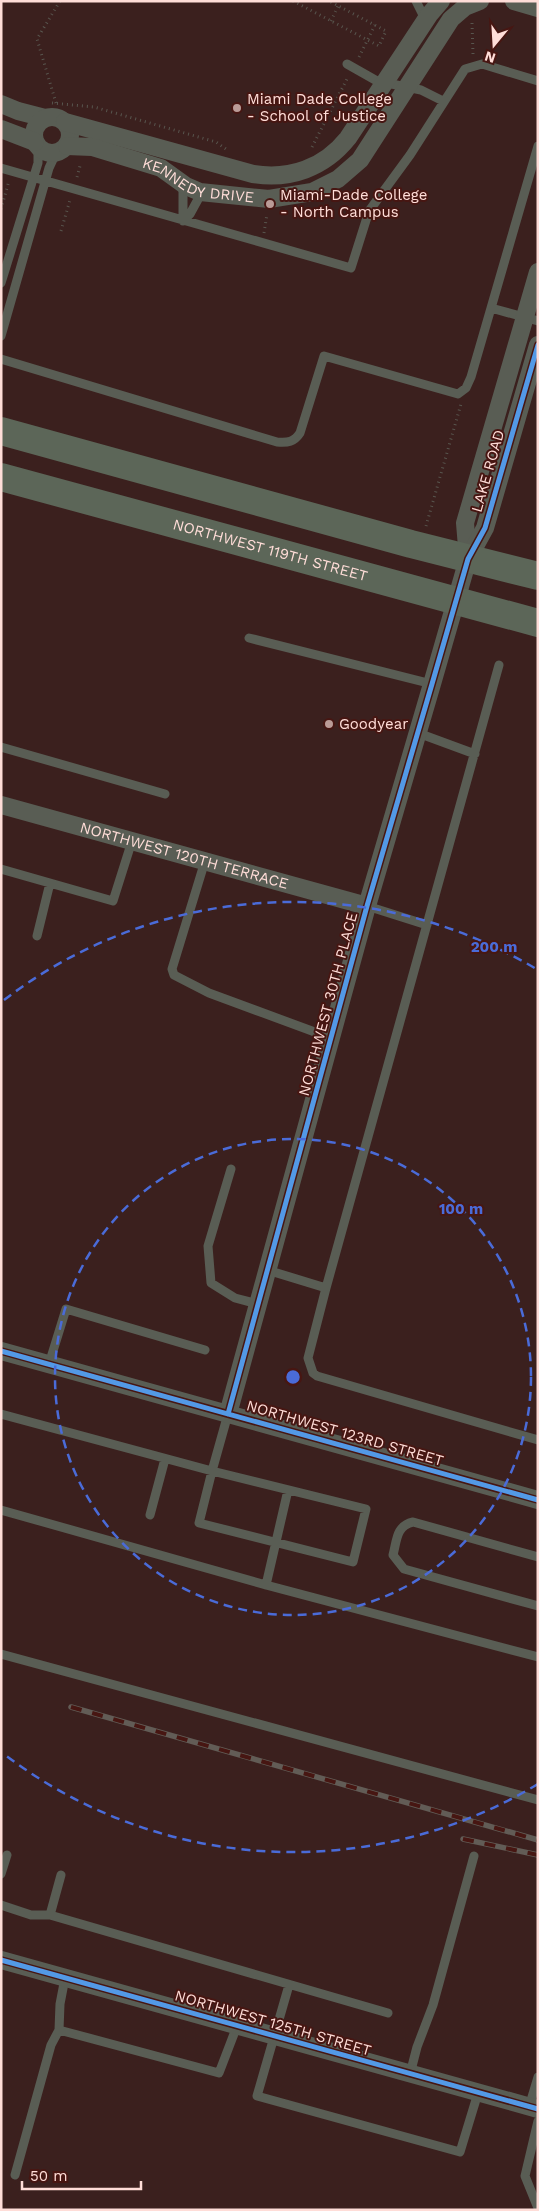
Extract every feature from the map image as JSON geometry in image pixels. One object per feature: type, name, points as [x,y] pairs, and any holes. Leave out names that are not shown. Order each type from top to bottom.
[{"type":"highway","points":[[1,431],[468,559],[538,576]]},
{"type":"highway","name":"NORTHWEST 119TH STREET","points":[[1,477],[538,623]]},
{"type":"street","name":"KENNEDY DRIVE","points":[[1,104],[18,111],[46,110],[54,117],[65,122],[233,170],[264,176],[278,176],[307,170],[332,156],[348,138],[441,1]]},
{"type":"street","points":[[514,1],[538,8]]},
{"type":"street","name":"KENNEDY DRIVE","points":[[1,129],[37,145],[46,153],[87,146],[161,168],[183,185],[202,192],[258,199],[281,198],[312,192],[338,179],[360,160],[369,149],[451,19],[465,7],[475,8]]},
{"type":"street","points":[[37,145],[35,128],[46,110]]},
{"type":"street","points":[[62,150],[71,133],[65,122]]},
{"type":"street","points":[[227,194],[233,184],[233,170]]},
{"type":"street","name":"LAKE ROAD","points":[[468,559],[466,523],[531,319],[538,272]]},
{"type":"street","name":"LAKE ROAD","points":[[456,602],[468,559],[485,528],[538,345]]},
{"type":"street","name":"NORTHWEST 30TH PLACE","points":[[228,1414],[367,906],[456,602]]},
{"type":"street","name":"NORTHWEST 120TH TERRACE","points":[[1,805],[367,906]]},
{"type":"street","name":"NORTHWEST 123RD STREET","points":[[1,1351],[538,1500]]},
{"type":"street","name":"NORTHWEST 125TH STREET","points":[[1,1960],[478,2093],[535,2112]]},
{"type":"lane","points":[[416,1],[426,21]]},
{"type":"lane","points":[[1,168],[351,268],[370,211],[405,162],[465,69],[474,64],[489,65],[538,80]]},
{"type":"lane","points":[[351,67],[377,81],[421,90],[443,101]]},
{"type":"lane","points":[[1,283],[38,163],[37,145]]},
{"type":"lane","points":[[1,359],[277,442],[288,443],[295,440],[300,433],[324,356],[458,394],[463,392],[472,377],[538,146]]},
{"type":"lane","points":[[1,336],[46,180],[62,150]]},
{"type":"lane","points":[[183,185],[183,221]]},
{"type":"lane","points":[[183,221],[190,214],[202,192]]},
{"type":"lane","points":[[491,308],[531,319]]},
{"type":"lane","points":[[249,638],[432,684]]},
{"type":"lane","points":[[499,664],[308,1358],[317,1376],[538,1440]]},
{"type":"lane","points":[[418,733],[475,754]]},
{"type":"lane","points":[[1,747],[165,794]]},
{"type":"lane","points":[[1,869],[113,901],[132,841]]},
{"type":"lane","points":[[205,861],[172,969],[174,975],[209,993],[331,1038]]},
{"type":"lane","points":[[37,936],[50,883]]},
{"type":"lane","points":[[367,906],[427,925]]},
{"type":"lane","points":[[231,1169],[208,1246],[211,1283],[235,1298],[258,1304]]},
{"type":"lane","points":[[267,1270],[326,1288]]},
{"type":"lane","points":[[49,1364],[66,1309],[205,1350]]},
{"type":"lane","points":[[1,1414],[165,1459],[212,1471],[288,1490],[366,1509],[352,1562],[199,1523],[212,1471],[228,1414]]},
{"type":"lane","points":[[150,1515],[165,1459]]},
{"type":"lane","points":[[266,1585],[288,1490]]},
{"type":"lane","points":[[1,1510],[266,1585],[538,1657]]},
{"type":"lane","points":[[538,1557],[414,1522],[404,1524],[399,1530],[393,1555],[404,1569],[538,1606]]},
{"type":"lane","points":[[1,1654],[538,1800]]},
{"type":"lane","points":[[1,1874],[7,1855]]},
{"type":"lane","points":[[410,2074],[417,2047],[433,2005],[474,1856]]},
{"type":"lane","points":[[50,1916],[61,1875]]},
{"type":"lane","points":[[1,1906],[31,1914],[50,1916],[388,2013]]},
{"type":"lane","points":[[15,2175],[51,2045],[59,2030],[60,2004],[65,1978]]},
{"type":"lane","points":[[289,1985],[257,2096],[460,2152],[478,2093]]},
{"type":"lane","points":[[59,2030],[219,2073],[238,2026]]},
{"type":"lane","points":[[538,2077],[526,2176],[538,2208]]},
{"type":"path","points":[[56,104],[37,39],[60,1]]},
{"type":"path","points":[[293,1],[302,3],[378,46],[386,31],[329,1]]},
{"type":"path","points":[[331,21],[337,4]]},
{"type":"path","points":[[473,56],[475,8]]},
{"type":"path","points":[[309,154],[351,67],[375,25]]},
{"type":"path","points":[[46,110],[56,104],[100,108],[216,142],[230,152]]},
{"type":"path","points":[[76,179],[80,166]]},
{"type":"path","points":[[1,209],[10,178]]},
{"type":"path","points":[[61,231],[71,196]]},
{"type":"path","points":[[426,526],[462,402]]},
{"type":"railway","points":[[71,1707],[538,1840]]},
{"type":"railway","points":[[463,1839],[538,1855]]},
{"type":"cycle path","points":[[228,1414],[367,906],[468,559],[485,528],[538,345]]},
{"type":"cycle path","points":[[1,1351],[538,1500]]},
{"type":"cycle path","points":[[1,1960],[538,2109]]},
{"type":"place","name":"Miami Dade College - School of Justice","points":[[237,108]]},
{"type":"place","name":"Miami-Dade College - North Campus","points":[[270,204]]},
{"type":"place","name":"Goodyear","points":[[329,724]]}]
